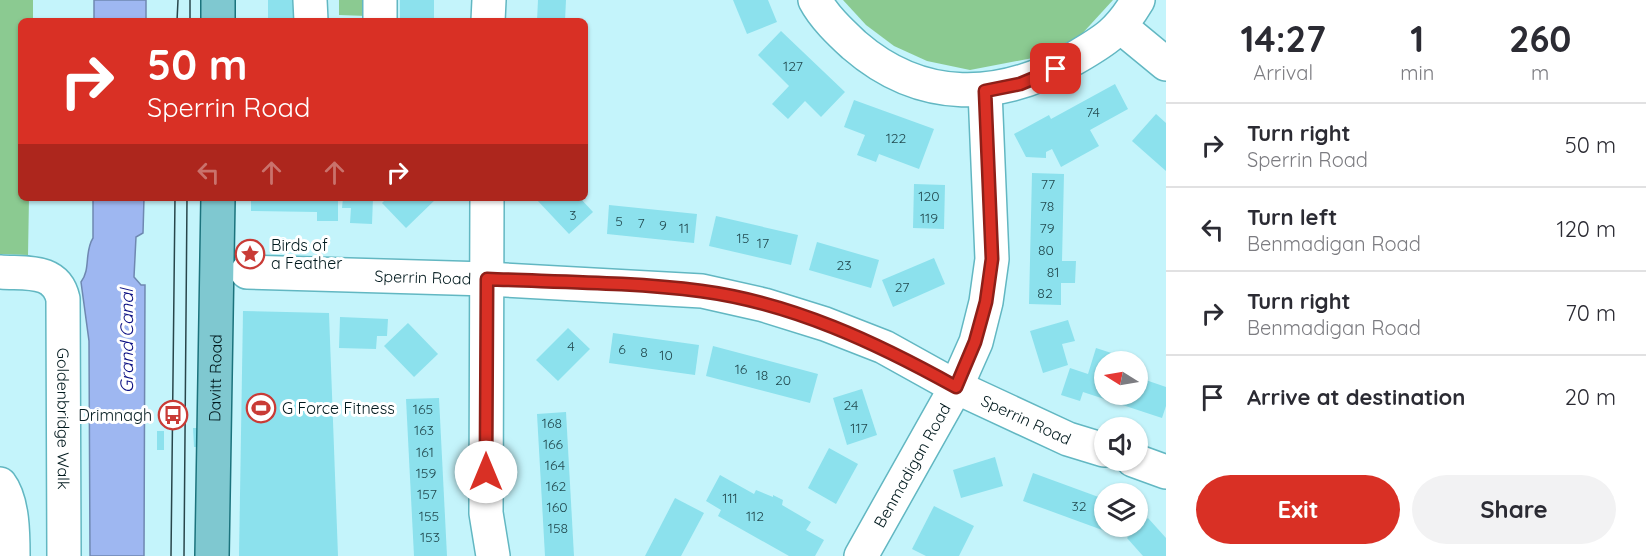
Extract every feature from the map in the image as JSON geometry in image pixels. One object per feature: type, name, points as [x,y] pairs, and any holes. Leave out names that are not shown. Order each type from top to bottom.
[{"type":"main road","points":[[218,18],[219,0]]},
{"type":"main road","name":"Davitt Road","points":[[213,556],[218,201]]},
{"type":"street","points":[[310,0],[311,18]]},
{"type":"street","points":[[380,0],[380,18]]},
{"type":"street","points":[[488,18],[489,0]]},
{"type":"street","points":[[815,0],[842,33],[886,70],[914,82],[953,89],[985,91],[1020,84],[1056,69],[1107,39],[1120,27],[1138,0]]},
{"type":"street","points":[[1120,27],[1166,64]]},
{"type":"street","name":"Benmadigan Road","points":[[861,556],[956,387],[975,342],[986,302],[992,259],[985,91]]},
{"type":"street","points":[[487,201],[486,513],[492,556]]},
{"type":"street","name":"Goldenbridge Walk","points":[[0,272],[38,274],[56,282],[63,299],[64,556]]},
{"type":"street","name":"Sperrin Road","points":[[248,272],[487,279],[702,291],[754,303],[825,324],[884,347],[956,387],[1068,439],[1094,447]]},
{"type":"street","points":[[1148,465],[1166,472]]},
{"type":"street","points":[[0,483],[5,490],[14,535],[13,556]]},
{"type":"green space","points":[[0,0],[33,0],[33,18],[18,18],[18,201],[29,201],[28,255],[0,254]]},
{"type":"green space","points":[[339,0],[367,0],[367,16],[339,15]]},
{"type":"green space","points":[[843,0],[1113,0],[1080,36],[1038,57],[970,70],[927,61],[894,46],[866,25]]},
{"type":"water","points":[[94,0],[146,0],[146,18],[94,18]]},
{"type":"water","name":"Grand Canal","points":[[93,201],[144,201],[143,233],[136,237],[134,277],[141,285],[145,285],[144,556],[90,556],[89,341],[81,282],[86,272],[90,243],[93,238]]},
{"type":"building","points":[[268,0],[295,0],[294,18],[268,18]]},
{"type":"building","points":[[400,0],[434,0],[434,18],[400,18]]},
{"type":"building","points":[[538,0],[566,0],[565,18],[537,18]]},
{"type":"building","points":[[733,0],[768,0],[777,22],[747,34]]},
{"type":"building","points":[[781,31],[845,92],[821,117],[805,101],[788,119],[772,104],[789,86],[758,55]]},
{"type":"building","points":[[1115,84],[1128,109],[1090,130],[1099,146],[1061,167],[1052,149],[1046,152],[1046,158],[1026,157],[1014,134],[1049,115],[1051,119]]},
{"type":"building","points":[[854,100],[934,129],[919,169],[879,154],[876,162],[857,155],[865,135],[844,127]]},
{"type":"building","points":[[1156,114],[1166,123],[1166,171],[1132,141]]},
{"type":"building","points":[[1032,173],[1064,174],[1062,261],[1076,261],[1075,283],[1061,283],[1061,305],[1029,304]]},
{"type":"building","points":[[914,184],[945,185],[944,229],[913,228]]},
{"type":"building","points":[[251,201],[338,201],[338,221],[317,221],[317,212],[251,211]]},
{"type":"building","points":[[343,201],[373,201],[372,224],[350,223],[351,208],[342,208]]},
{"type":"building","points":[[384,201],[434,201],[406,228],[382,203]]},
{"type":"building","points":[[538,201],[583,201],[593,212],[569,234]]},
{"type":"building","points":[[609,205],[697,214],[694,243],[607,234]]},
{"type":"building","points":[[716,216],[798,235],[791,265],[709,246]]},
{"type":"building","points":[[817,242],[879,260],[871,288],[809,270]]},
{"type":"building","points":[[934,258],[945,284],[893,307],[882,280]]},
{"type":"building","points":[[243,311],[329,313],[338,556],[239,556]]},
{"type":"building","points":[[340,317],[388,319],[387,336],[377,336],[376,349],[339,348]]},
{"type":"building","points":[[1068,320],[1075,341],[1062,344],[1068,365],[1043,373],[1030,331]]},
{"type":"building","points":[[408,323],[438,354],[414,377],[384,346]]},
{"type":"building","points":[[568,328],[590,349],[558,381],[536,360]]},
{"type":"building","points":[[613,333],[699,345],[695,375],[609,363]]},
{"type":"building","points":[[713,346],[818,374],[810,403],[706,376]]},
{"type":"building","points":[[1094,354],[1094,396],[1083,392],[1080,401],[1061,395],[1070,368],[1088,374]]},
{"type":"building","points":[[1148,381],[1166,387],[1166,406],[1162,418],[1122,405],[1148,405]]},
{"type":"building","points":[[862,389],[877,435],[847,445],[833,398]]},
{"type":"building","points":[[439,398],[447,556],[414,556],[406,399]]},
{"type":"building","points":[[566,412],[574,556],[545,556],[537,414]]},
{"type":"building","points":[[193,428],[200,428],[201,447],[194,447]]},
{"type":"building","points":[[157,431],[164,431],[164,450],[157,450]]},
{"type":"building","points":[[829,448],[858,464],[836,504],[808,488]]},
{"type":"building","points":[[995,457],[1003,486],[961,498],[953,470]]},
{"type":"building","points":[[1033,473],[1094,495],[1094,527],[1023,501]]},
{"type":"building","points":[[720,475],[754,494],[756,490],[783,500],[782,505],[811,522],[806,530],[824,540],[815,556],[789,556],[718,516],[721,510],[706,501]]},
{"type":"building","points":[[675,498],[704,513],[681,556],[645,556]]},
{"type":"building","points":[[934,506],[974,526],[959,556],[926,556],[912,549]]},
{"type":"building","points":[[1148,518],[1166,538],[1166,556],[1143,556],[1127,538],[1148,537]]},
{"type":"tram line","points":[[177,18],[178,0]]},
{"type":"tram line","points":[[190,0],[190,18]]},
{"type":"tram line","points":[[171,556],[175,201]]},
{"type":"tram line","points":[[184,556],[187,201]]},
{"type":"place","name":"Birds of a Feather","points":[[250,254]]},
{"type":"place","name":"G Force Fitness","points":[[261,408]]},
{"type":"place","name":"Drimnagh","points":[[173,415]]},
{"type":"route","points":[[486,472],[487,279],[612,284],[702,291],[764,305],[825,324],[884,347],[956,387],[975,342],[986,302],[992,259],[985,91],[1020,84],[1056,69]]}]
